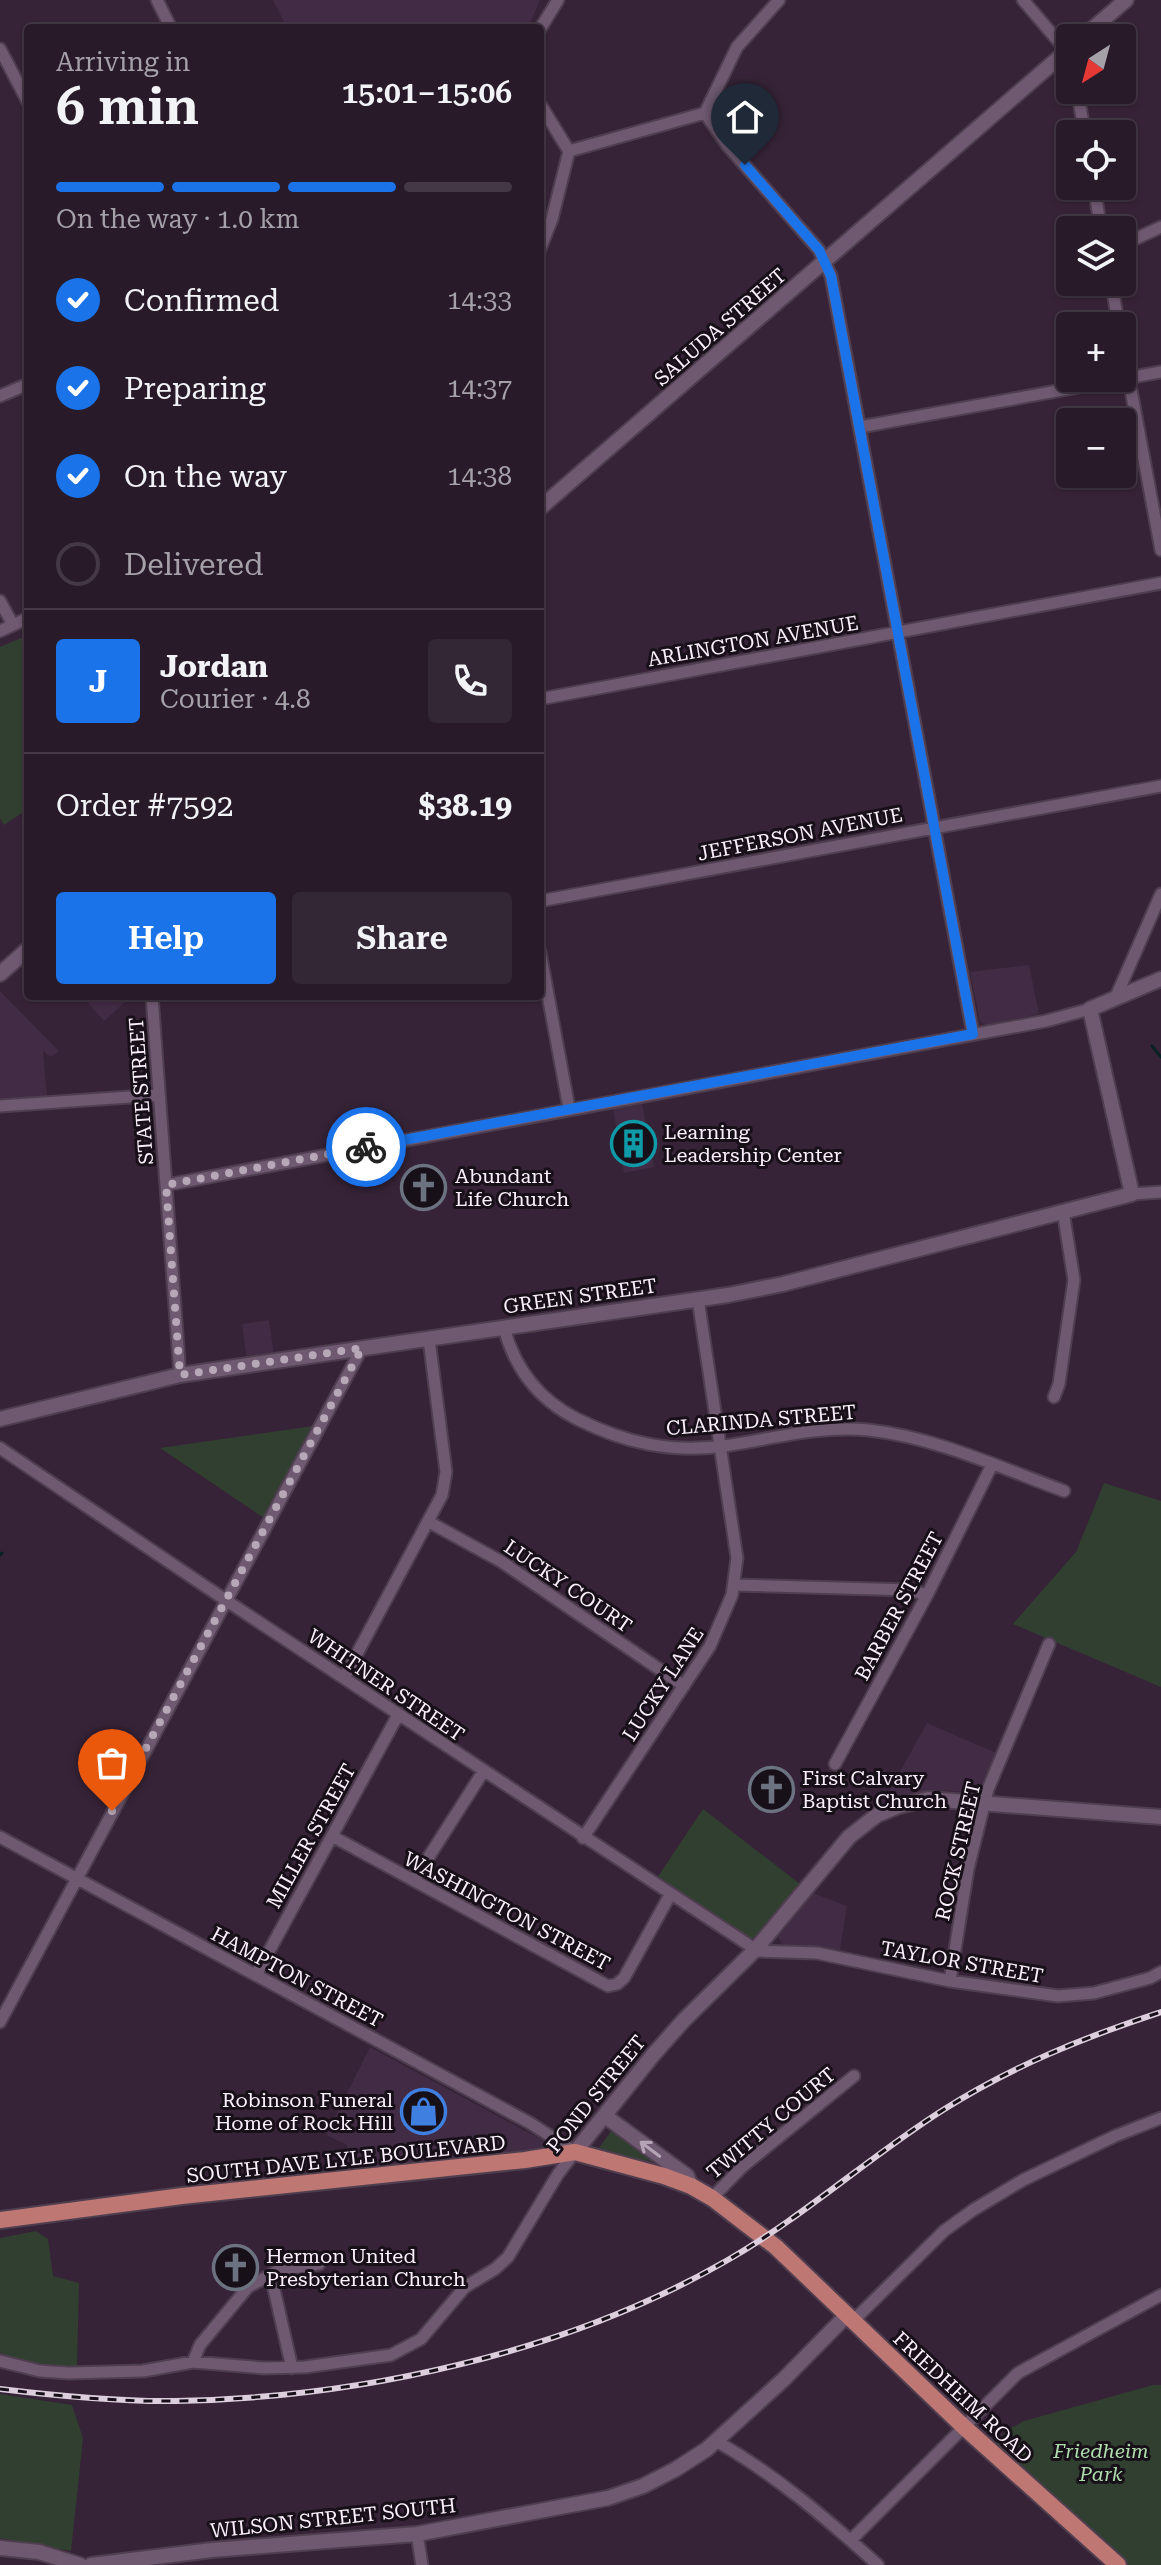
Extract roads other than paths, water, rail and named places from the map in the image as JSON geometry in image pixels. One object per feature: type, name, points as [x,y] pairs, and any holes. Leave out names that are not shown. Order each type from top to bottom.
[{"type":"main road","name":"SOUTH DAVE LYLE BOULEVARD","points":[[0,2220],[182,2196],[575,2152],[664,2176],[712,2198]]},
{"type":"main road","name":"FRIEDHEIM ROAD","points":[[712,2198],[764,2236],[964,2427],[1118,2565]]},
{"type":"main road","points":[[0,2207],[42,2215]]},
{"type":"street","points":[[157,0],[169,24]]},
{"type":"street","points":[[543,24],[558,0]]},
{"type":"street","points":[[569,151],[705,113],[737,47],[779,0]]},
{"type":"street","points":[[1023,0],[1056,37]]},
{"type":"street","points":[[1098,24],[1126,0]]},
{"type":"street","points":[[0,49],[24,94]]},
{"type":"street","name":"SALUDA STREET","points":[[544,505],[1056,63]]},
{"type":"street","points":[[544,110],[569,151],[544,239]]},
{"type":"street","points":[[705,113],[727,145],[819,250],[831,276],[973,1034]]},
{"type":"street","points":[[1136,239],[1161,227]]},
{"type":"street","points":[[1136,377],[1161,372]]},
{"type":"street","points":[[0,396],[24,386]]},
{"type":"street","points":[[860,427],[1056,391]]},
{"type":"street","points":[[1132,392],[1161,550]]},
{"type":"street","name":"ARLINGTON AVENUE","points":[[544,698],[1161,583]]},
{"type":"street","points":[[0,601],[13,625]]},
{"type":"street","points":[[0,631],[24,620]]},
{"type":"street","name":"JEFFERSON AVENUE","points":[[544,900],[1161,786]]},
{"type":"street","points":[[1115,999],[1161,894]]},
{"type":"street","points":[[0,974],[24,953]]},
{"type":"street","points":[[544,974],[569,1108]]},
{"type":"street","points":[[166,1185],[1046,1021],[1090,1009],[1161,979]]},
{"type":"street","name":"STATE STREET","points":[[152,1000],[180,1375]]},
{"type":"street","points":[[1090,1009],[1132,1194]]},
{"type":"street","points":[[0,1106],[158,1095]]},
{"type":"street","name":"GREEN STREET","points":[[0,1419],[180,1375],[783,1284],[1132,1194],[1161,1192]]},
{"type":"street","points":[[1054,1397],[1059,1384],[1074,1280],[1063,1211]]},
{"type":"street","name":"LUCKY LANE","points":[[583,1838],[719,1630],[734,1585],[736,1538],[698,1299]]},
{"type":"street","name":"CLARINDA STREET","points":[[504,1328],[510,1348],[531,1384],[546,1399],[570,1416],[636,1443],[672,1448],[722,1446],[849,1428],[902,1434],[1064,1491]]},
{"type":"street","points":[[344,1678],[442,1495],[446,1472],[429,1339]]},
{"type":"street","points":[[0,2022],[362,1348]]},
{"type":"street","name":"WHITNER STREET","points":[[0,1448],[225,1601],[755,1950]]},
{"type":"street","name":"BARBER STREET","points":[[835,1764],[927,1595],[992,1465]]},
{"type":"street","name":"LUCKY COURT","points":[[429,1522],[502,1562],[684,1686]]},
{"type":"street","points":[[734,1585],[910,1590],[927,1595]]},
{"type":"street","name":"ROCK STREET","points":[[950,1981],[968,1869],[985,1803],[999,1761],[1049,1644]]},
{"type":"street","name":"MILLER STREET","points":[[256,1975],[398,1715]]},
{"type":"street","points":[[414,1880],[483,1772]]},
{"type":"street","name":"POND STREET","points":[[0,2361],[64,2373],[143,2371],[193,2362],[292,2368],[376,2359],[405,2349],[430,2331],[458,2293],[508,2257],[558,2174],[684,2020],[755,1950],[842,1844],[877,1815],[928,1799],[1161,1817]]},
{"type":"street","name":"WASHINGTON STREET","points":[[332,1836],[608,1986],[624,1978],[670,1895]]},
{"type":"street","name":"HAMPTON STREET","points":[[0,1837],[530,2123],[575,2152]]},
{"type":"street","name":"TAYLOR STREET","points":[[755,1950],[817,1953],[950,1981],[1037,1995],[1078,1996],[1150,1978],[1161,1972]]},
{"type":"street","name":"TWITTY COURT","points":[[712,2198],[742,2167],[854,2076]]},
{"type":"street","points":[[605,2116],[687,2176],[691,2186]]},
{"type":"street","points":[[850,2318],[944,2231],[973,2210],[1023,2180],[1115,2136],[1161,2118]]},
{"type":"street","points":[[193,2362],[200,2345],[248,2287],[279,2270],[319,2264]]},
{"type":"street","points":[[274,2289],[292,2368]]},
{"type":"street","points":[[851,2540],[1025,2368],[1161,2295]]},
{"type":"street","name":"WILSON STREET SOUTH","points":[[91,2565],[220,2550],[417,2534],[608,2498],[643,2486],[676,2469],[716,2441],[850,2318]]},
{"type":"street","points":[[716,2441],[756,2463],[796,2493],[876,2564]]},
{"type":"street","points":[[417,2534],[422,2565]]},
{"type":"street","points":[[0,2548],[39,2552],[80,2565]]},
{"type":"waterway","points":[[1152,1046],[1161,1057]]},
{"type":"railway","points":[[0,2389],[132,2401],[246,2398],[389,2380],[530,2345],[664,2293],[726,2261],[782,2225],[916,2128],[995,2080],[1077,2042],[1161,2012]]},
{"type":"place","name":"Learning Leadership Center","points":[[633,1143]]},
{"type":"place","name":"Abundant Life Church","points":[[424,1188]]},
{"type":"place","name":"First Calvary Baptist Church","points":[[771,1789]]},
{"type":"place","name":"Robinson Funeral Home of Rock Hill","points":[[424,2111]]},
{"type":"place","name":"Hermon United Presbyterian Church","points":[[235,2267]]},
{"type":"park label","name":"Friedheim Park","points":[[1101,2462]]}]
